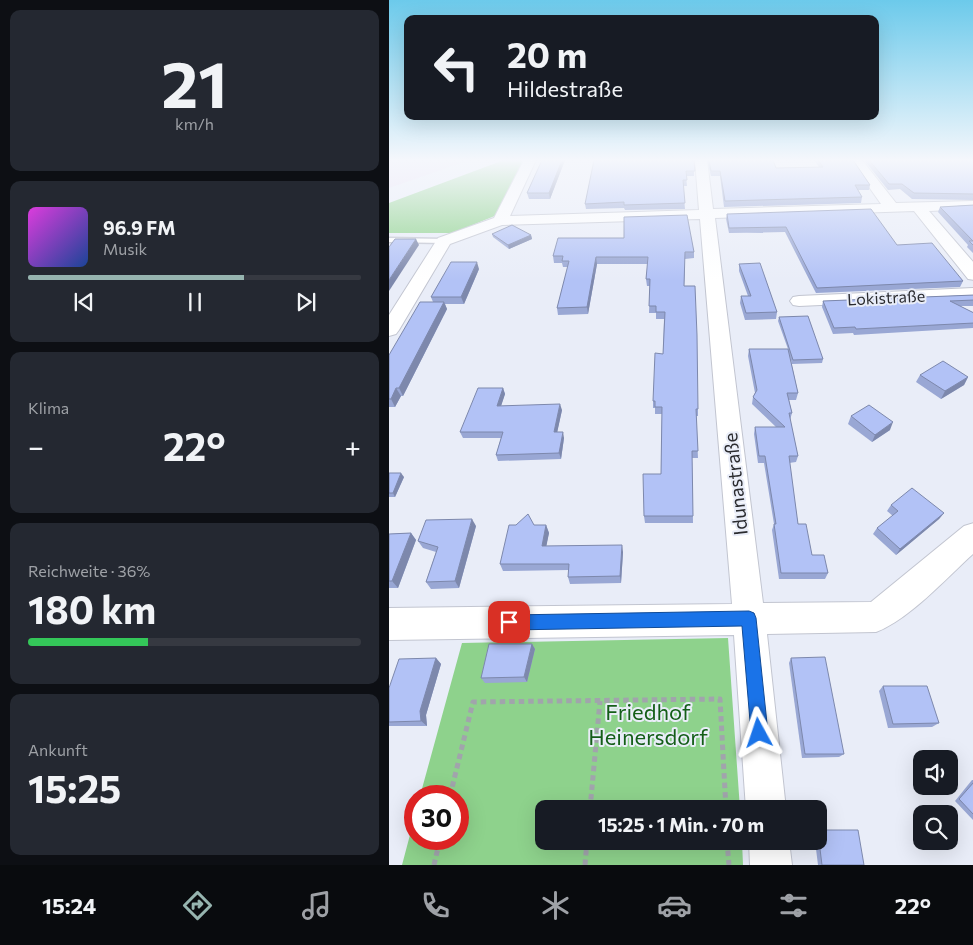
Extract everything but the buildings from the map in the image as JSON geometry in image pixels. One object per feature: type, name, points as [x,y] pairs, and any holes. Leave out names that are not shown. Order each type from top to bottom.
[{"type":"street","points":[[500,221],[510,200]]},
{"type":"street","name":"Idunastraße","points":[[706,200],[749,618],[765,800]]},
{"type":"street","points":[[886,200],[891,207]]},
{"type":"street","points":[[389,330],[444,241],[500,221],[973,204]]},
{"type":"street","points":[[917,206],[973,275]]},
{"type":"street","name":"Lokistraße","points":[[799,301],[973,293]]},
{"type":"street","points":[[389,624],[876,617],[897,602],[973,535]]},
{"type":"street","points":[[770,850],[771,865]]},
{"type":"lane","points":[[389,240],[444,241]]},
{"type":"path","points":[[453,785],[473,702],[721,699],[726,800]]},
{"type":"path","points":[[591,800],[600,701]]},
{"type":"path","points":[[434,865],[437,850]]},
{"type":"path","points":[[585,865],[586,850]]},
{"type":"path","points":[[728,850],[729,865]]},
{"type":"green space","points":[[396,200],[504,200],[497,215],[453,233],[389,233],[389,203]]},
{"type":"green space","name":"Friedhof Heinersdorf","points":[[728,638],[739,800],[535,800],[535,850],[742,850],[743,865],[402,865],[406,850],[469,850],[469,785],[423,785],[462,643]]},
{"type":"route","points":[[509,622],[749,618],[759,733]]}]
